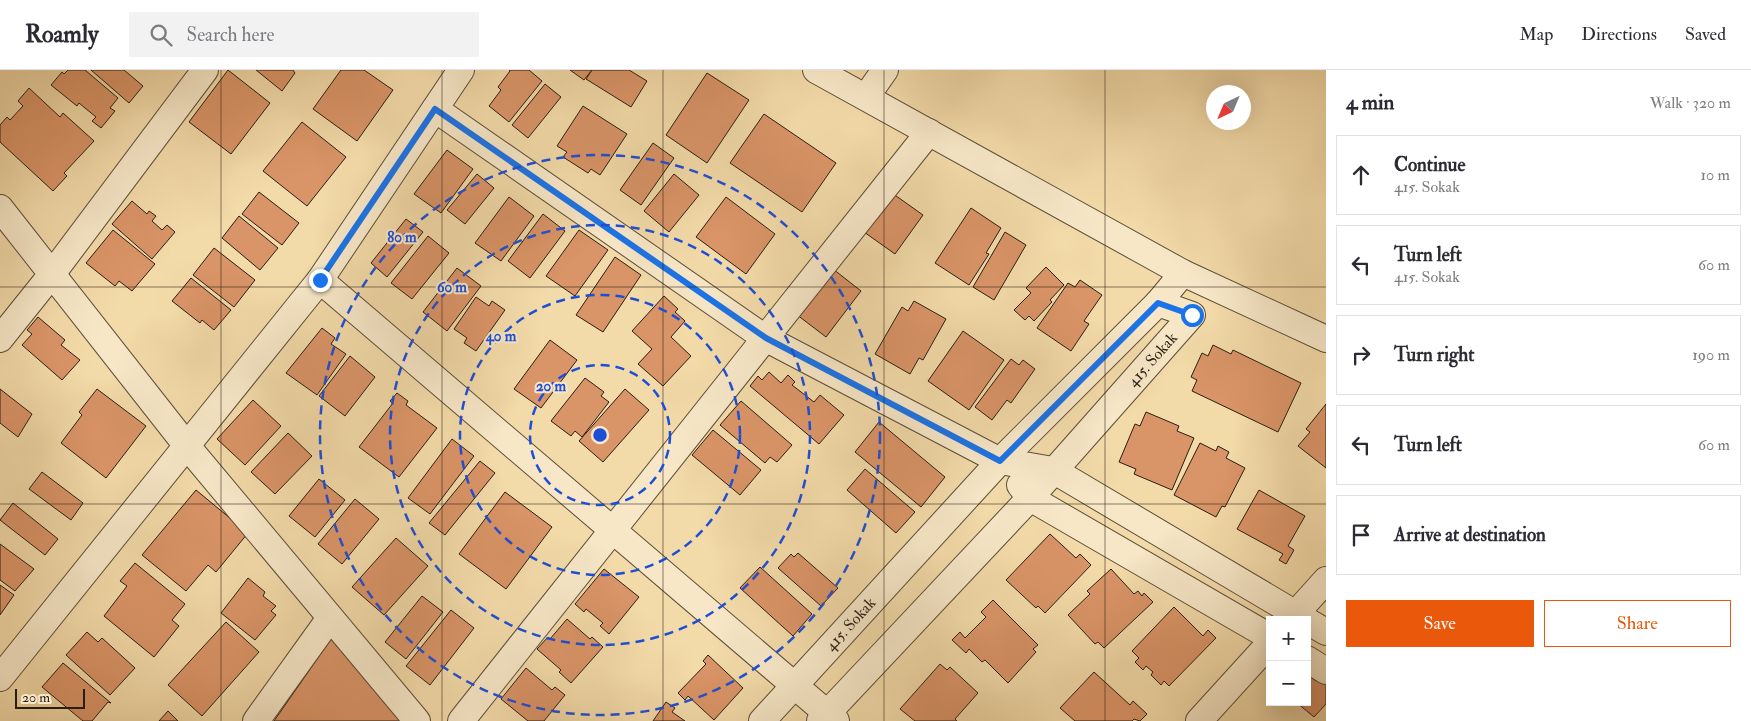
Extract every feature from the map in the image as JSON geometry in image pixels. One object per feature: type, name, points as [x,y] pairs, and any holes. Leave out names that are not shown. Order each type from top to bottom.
[{"type":"street","points":[[0,339],[52,274],[206,70]]},
{"type":"street","points":[[0,678],[320,280],[462,70]]},
{"type":"street","points":[[816,70],[1183,273],[1326,339]]},
{"type":"street","points":[[866,97],[885,70]]},
{"type":"street","points":[[435,109],[766,338],[1000,461],[1053,470],[1297,616]]},
{"type":"street","points":[[461,721],[928,132]]},
{"type":"street","points":[[0,208],[187,446],[417,721]]},
{"type":"street","points":[[1158,303],[1183,273]]},
{"type":"street","points":[[320,280],[795,684],[828,718]]},
{"type":"street","name":"415. Sokak","points":[[762,721],[1000,461],[1158,303],[1192,315],[1030,498],[828,718]]},
{"type":"street","points":[[1000,461],[1030,498],[1266,635]]},
{"type":"street","points":[[1301,616],[1326,580]]},
{"type":"street","points":[[256,721],[330,618]]},
{"type":"street","points":[[1311,624],[1326,632]]},
{"type":"street","points":[[1199,721],[1266,647]]},
{"type":"street","points":[[1309,661],[1326,671]]},
{"type":"building","points":[[68,70],[85,70],[118,98],[110,108],[115,111],[101,128],[92,121],[96,117],[79,103],[77,106],[51,85],[62,72],[64,74]]},
{"type":"building","points":[[91,70],[124,70],[143,86],[129,103]]},
{"type":"building","points":[[228,70],[270,103],[231,154],[189,122]]},
{"type":"building","points":[[256,70],[293,70],[295,73],[282,91]]},
{"type":"building","points":[[341,70],[364,70],[393,90],[357,141],[313,109]]},
{"type":"building","points":[[509,70],[529,70],[542,81],[509,122],[489,106],[501,90],[498,87]]},
{"type":"building","points":[[570,70],[592,70],[584,80]]},
{"type":"building","points":[[592,70],[629,70],[647,81],[631,107],[586,79]]},
{"type":"building","points":[[707,73],[749,100],[707,163],[666,135]]},
{"type":"building","points":[[545,84],[561,97],[528,138],[512,125]]},
{"type":"building","points":[[29,88],[60,117],[63,113],[94,141],[64,173],[67,176],[53,191],[0,142],[0,125],[7,117],[10,120],[23,106],[18,101]]},
{"type":"building","points":[[583,106],[627,134],[600,175],[591,169],[588,173],[563,157],[567,152],[557,146]]},
{"type":"building","points":[[764,114],[836,163],[802,212],[730,163]]},
{"type":"building","points":[[302,122],[346,157],[307,206],[263,171]]},
{"type":"building","points":[[653,143],[674,158],[641,205],[620,190]]},
{"type":"building","points":[[447,150],[473,169],[441,213],[414,194]]},
{"type":"building","points":[[477,174],[494,188],[465,224],[447,210]]},
{"type":"building","points":[[674,174],[699,195],[669,232],[644,211]]},
{"type":"building","points":[[259,192],[299,223],[282,245],[242,214]]},
{"type":"building","points":[[892,193],[923,215],[895,254],[864,232]]},
{"type":"building","points":[[509,197],[534,216],[501,261],[475,243]]},
{"type":"building","points":[[726,197],[775,234],[746,274],[696,237]]},
{"type":"building","points":[[132,201],[147,214],[149,211],[156,216],[152,221],[162,230],[167,225],[175,232],[152,259],[112,224]]},
{"type":"building","points":[[971,208],[1001,228],[986,253],[989,254],[969,285],[935,263]]},
{"type":"building","points":[[543,214],[565,231],[530,278],[508,261]]},
{"type":"building","points":[[239,216],[278,248],[260,270],[222,238]]},
{"type":"building","points":[[406,219],[423,232],[387,277],[371,263]]},
{"type":"building","points":[[113,230],[155,264],[132,291],[119,281],[115,286],[86,263]]},
{"type":"building","points":[[579,230],[608,250],[575,296],[546,276]]},
{"type":"building","points":[[1005,232],[1026,245],[994,300],[973,287]]},
{"type":"building","points":[[428,236],[449,253],[412,299],[391,283]]},
{"type":"building","points":[[214,248],[255,280],[234,307],[193,275]]},
{"type":"building","points":[[615,257],[641,275],[603,332],[576,315]]},
{"type":"building","points":[[828,265],[861,291],[826,337],[792,311]]},
{"type":"building","points":[[1046,267],[1064,285],[1050,300],[1052,302],[1034,321],[1029,316],[1025,320],[1014,310],[1031,293],[1026,288]]},
{"type":"building","points":[[457,268],[481,286],[447,331],[423,312]]},
{"type":"building","points":[[191,278],[231,310],[214,330],[202,320],[200,323],[172,301]]},
{"type":"building","points":[[1080,280],[1102,295],[1084,321],[1089,324],[1071,351],[1037,328],[1068,283],[1075,287]]},
{"type":"building","points":[[664,296],[678,309],[675,312],[685,321],[671,337],[691,356],[663,386],[638,364],[652,349],[632,331]]},
{"type":"building","points":[[476,297],[489,306],[492,301],[505,310],[476,351],[464,343],[467,338],[454,329]]},
{"type":"building","points":[[914,301],[946,319],[923,360],[919,358],[910,374],[875,354],[902,307],[908,311]]},
{"type":"building","points":[[38,317],[65,340],[61,345],[80,360],[62,380],[22,345],[32,334],[27,330]]},
{"type":"building","points":[[322,328],[335,338],[331,344],[346,354],[317,395],[286,373]]},
{"type":"building","points":[[963,331],[1004,360],[969,410],[928,381]]},
{"type":"building","points":[[550,340],[577,360],[541,408],[514,389]]},
{"type":"building","points":[[1213,345],[1231,354],[1233,350],[1301,383],[1278,432],[1192,391],[1197,380],[1191,377],[1202,353],[1208,356]]},
{"type":"building","points":[[350,356],[375,377],[345,416],[319,396]]},
{"type":"building","points":[[1011,359],[1019,365],[1023,360],[1035,369],[1011,403],[1007,400],[992,420],[975,407]]},
{"type":"building","points":[[769,372],[781,383],[788,375],[795,382],[792,385],[814,402],[820,395],[844,415],[819,444],[750,386],[758,376],[762,380]]},
{"type":"building","points":[[585,378],[604,392],[601,396],[609,402],[582,437],[575,431],[571,436],[551,421]]},
{"type":"building","points":[[0,389],[32,414],[18,437],[0,423]]},
{"type":"building","points":[[97,389],[146,426],[106,478],[61,443],[82,415],[79,412]]},
{"type":"building","points":[[625,389],[649,410],[603,462],[579,441]]},
{"type":"building","points":[[397,393],[408,401],[406,405],[437,428],[399,477],[359,447],[393,403],[390,401]]},
{"type":"building","points":[[253,400],[281,426],[245,465],[217,439]]},
{"type":"building","points":[[741,401],[792,445],[777,462],[770,457],[765,463],[720,425]]},
{"type":"building","points":[[1326,404],[1326,468],[1298,446],[1310,432],[1306,429]]},
{"type":"building","points":[[1146,412],[1179,426],[1177,431],[1194,438],[1172,490],[1134,474],[1136,469],[1119,462],[1135,424],[1140,426]]},
{"type":"building","points":[[879,422],[945,477],[921,507],[855,452]]},
{"type":"building","points":[[713,430],[761,470],[740,495],[692,455]]},
{"type":"building","points":[[288,433],[312,456],[275,494],[251,472]]},
{"type":"building","points":[[452,439],[474,456],[430,514],[408,498]]},
{"type":"building","points":[[1200,443],[1216,451],[1218,446],[1229,452],[1226,458],[1245,468],[1225,507],[1222,506],[1216,517],[1174,495]]},
{"type":"building","points":[[480,461],[495,473],[445,535],[429,523]]},
{"type":"building","points":[[865,469],[915,512],[896,533],[847,490]]},
{"type":"building","points":[[42,472],[83,503],[71,520],[29,489]]},
{"type":"building","points":[[319,479],[345,500],[315,537],[289,516]]},
{"type":"building","points":[[196,490],[248,533],[216,572],[208,565],[186,591],[142,555]]},
{"type":"building","points":[[1259,490],[1305,516],[1288,546],[1294,550],[1286,564],[1279,560],[1283,554],[1237,529]]},
{"type":"building","points":[[505,492],[552,527],[506,589],[459,554]]},
{"type":"building","points":[[355,499],[379,519],[342,564],[318,544]]},
{"type":"building","points":[[13,503],[58,539],[45,555],[0,520]]},
{"type":"building","points":[[1050,534],[1076,558],[1080,554],[1091,565],[1045,613],[1038,606],[1036,608],[1006,580]]},
{"type":"building","points":[[396,538],[428,566],[384,615],[352,587]]},
{"type":"building","points":[[0,544],[34,569],[15,591],[0,580]]},
{"type":"building","points":[[798,553],[838,588],[821,606],[778,568],[791,554],[794,557]]},
{"type":"building","points":[[135,563],[185,604],[172,620],[179,626],[154,657],[104,616],[127,586],[120,581]]},
{"type":"building","points":[[760,567],[812,614],[793,636],[740,588]]},
{"type":"building","points":[[604,569],[639,597],[609,634],[600,626],[603,623],[586,609],[584,612],[575,604]]},
{"type":"building","points":[[1111,569],[1134,594],[1138,591],[1142,596],[1144,593],[1153,602],[1104,648],[1098,642],[1095,644],[1068,615],[1090,594],[1087,591]]},
{"type":"building","points":[[248,578],[265,592],[263,596],[276,606],[271,611],[276,615],[255,640],[221,613]]},
{"type":"building","points":[[0,585],[14,595],[0,615]]},
{"type":"building","points":[[422,596],[443,612],[406,659],[385,642]]},
{"type":"building","points":[[993,600],[1038,645],[1033,649],[1036,652],[1008,683],[985,660],[982,662],[969,649],[966,653],[952,640],[960,632],[965,638],[986,617],[981,612]]},
{"type":"building","points":[[1174,607],[1203,636],[1208,630],[1216,638],[1169,686],[1164,681],[1161,685],[1151,675],[1153,672],[1146,666],[1143,670],[1135,662],[1139,658],[1132,651]]},
{"type":"building","points":[[451,610],[474,628],[430,685],[406,666]]},
{"type":"building","points":[[567,619],[590,639],[592,637],[603,647],[571,683],[559,672],[561,670],[537,649],[548,637],[550,639]]},
{"type":"building","points":[[226,622],[259,652],[202,716],[168,685]]},
{"type":"building","points":[[87,632],[98,642],[102,638],[135,668],[110,695],[66,655]]},
{"type":"building","points":[[331,639],[400,721],[274,721]]},
{"type":"building","points":[[708,655],[743,688],[714,720],[688,696],[685,700],[678,693],[706,664],[703,661]]},
{"type":"building","points":[[63,663],[111,703],[108,702],[92,721],[83,721],[42,687]]},
{"type":"building","points":[[940,664],[947,670],[950,667],[978,693],[955,719],[957,721],[915,721],[900,709]]},
{"type":"building","points":[[526,668],[552,690],[555,687],[565,695],[544,721],[528,721],[501,699]]},
{"type":"building","points":[[1094,672],[1130,705],[1133,701],[1147,714],[1140,721],[1134,719],[1132,721],[1075,721],[1060,708]]},
{"type":"building","points":[[1320,676],[1326,681],[1326,704],[1314,717],[1301,706],[1311,706],[1311,677],[1316,681]]},
{"type":"building","points":[[666,702],[675,708],[672,712],[685,721],[653,721]]},
{"type":"building","points":[[168,711],[178,721],[159,721]]},
{"type":"route","points":[[320,280],[435,109],[766,338],[1000,461],[1158,303],[1192,315]]}]
